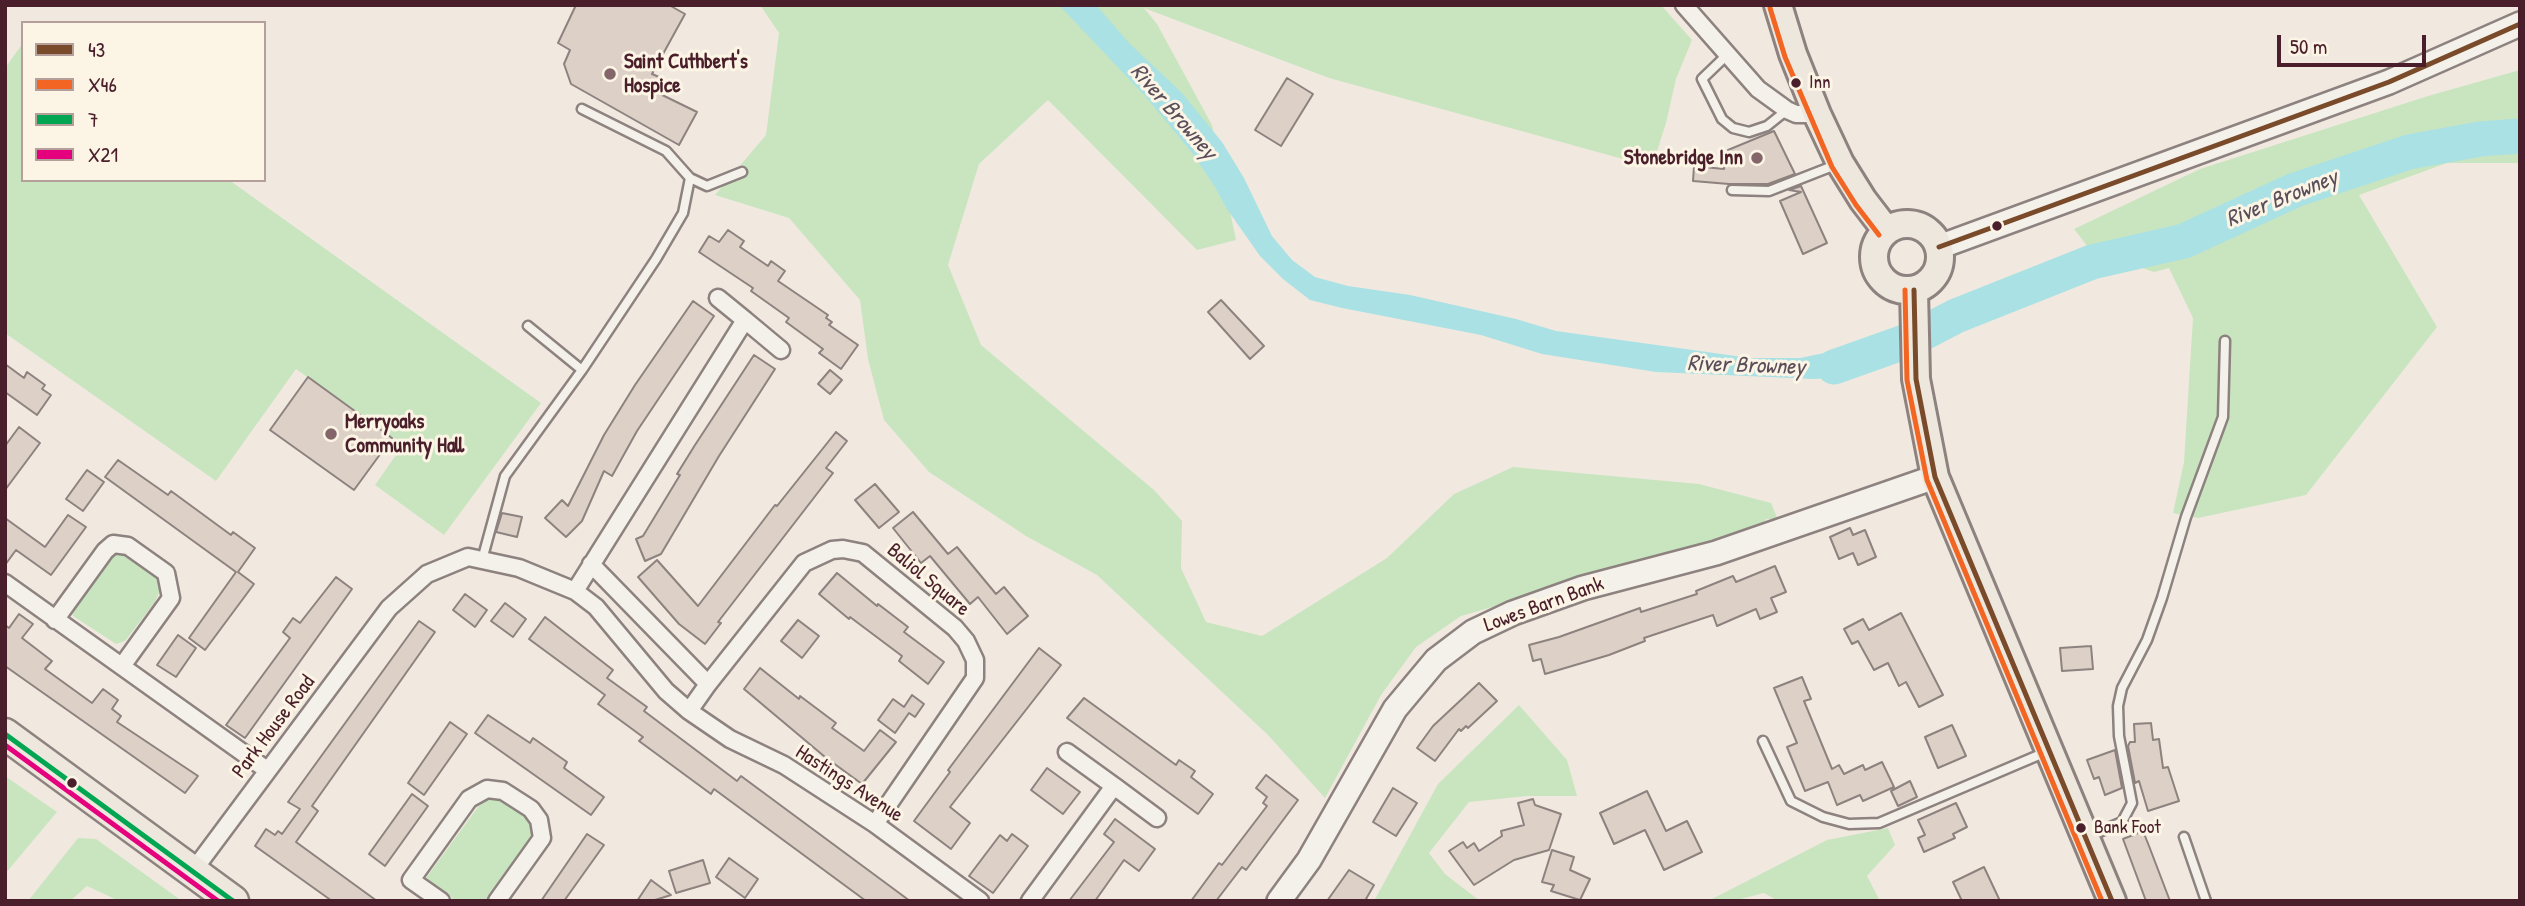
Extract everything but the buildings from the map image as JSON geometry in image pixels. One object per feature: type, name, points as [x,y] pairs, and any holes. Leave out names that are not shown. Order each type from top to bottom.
[{"type":"highway","points":[[5,734],[233,901]]},
{"type":"main road","points":[[1778,5],[1793,54],[1840,163],[1886,230]]},
{"type":"main road","points":[[1896,225],[1917,225],[1926,230],[1939,247],[1938,269],[1924,286],[1914,290],[1894,289],[1879,276],[1873,257],[1875,247],[1886,230],[1896,225]]},
{"type":"main road","points":[[1914,290],[1916,379],[1935,477],[2112,901]]},
{"type":"street","points":[[1685,5],[1758,89],[1796,114],[1817,114]]},
{"type":"street","points":[[1939,247],[2389,82],[2520,24]]},
{"type":"street","points":[[718,298],[781,351]]},
{"type":"street","points":[[575,591],[745,320]]},
{"type":"street","name":"Lowes Barn Bank","points":[[1279,901],[1309,860],[1395,709],[1436,660],[1473,632],[1513,613],[1583,588],[1716,552],[1935,477]]},
{"type":"street","points":[[55,620],[105,551],[113,544],[128,546],[166,573],[171,598],[122,666]]},
{"type":"street","name":"Baliol Square","points":[[708,684],[804,563],[825,552],[843,548],[863,553],[955,628],[966,641],[975,660],[975,678],[874,824]]},
{"type":"street","name":"Hastings Avenue","points":[[389,608],[427,574],[468,557],[519,568],[575,591],[596,607],[666,691],[689,711],[730,739],[784,765],[874,824],[980,901]]},
{"type":"street","points":[[591,564],[708,684],[689,711]]},
{"type":"street","points":[[5,583],[267,770]]},
{"type":"street","name":"Park House Road","points":[[193,871],[389,608]]},
{"type":"street","points":[[1067,752],[1157,818]]},
{"type":"street","points":[[1030,901],[1114,786]]},
{"type":"street","points":[[441,901],[411,880],[469,799],[487,789],[503,791],[531,809],[539,820],[542,838],[497,901]]},
{"type":"lane","points":[[1728,54],[1702,79],[1723,119],[1733,128],[1749,132],[1767,126],[1787,110]]},
{"type":"lane","points":[[582,109],[666,151],[690,178],[707,186],[742,172]]},
{"type":"lane","points":[[1732,190],[1769,191],[1840,163]]},
{"type":"lane","points":[[482,560],[505,476],[582,370],[656,259],[683,213],[690,178]]},
{"type":"lane","points":[[528,326],[582,370]]},
{"type":"lane","points":[[2085,838],[2122,822],[2132,803],[2119,736],[2118,706],[2122,688],[2147,640],[2186,517],[2223,418],[2225,341]]},
{"type":"lane","points":[[1763,741],[1791,801],[1804,809],[1849,824],[1878,823],[2049,751]]},
{"type":"lane","points":[[2184,836],[2206,901]]},
{"type":"green space","points":[[760,5],[1661,5],[1692,40],[1676,79],[1652,167],[1329,78],[1144,8],[1157,24],[1212,125],[1236,240],[1197,250],[1048,100],[979,164],[948,265],[981,345],[1154,490],[1182,521],[1181,568],[1206,622],[1262,636],[1387,558],[1454,494],[1513,467],[1699,484],[1771,503],[1778,520],[1766,519],[1763,526],[1708,545],[1461,616],[1416,647],[1381,695],[1325,798],[1268,735],[1097,575],[1026,536],[929,472],[884,420],[868,359],[860,300],[789,218],[715,195],[766,135],[779,33]]},
{"type":"green space","points":[[21,46],[21,182],[232,182],[541,403],[444,535],[375,485],[403,445],[296,369],[216,481],[5,333],[5,68]]},
{"type":"green space","points":[[2520,70],[2520,163],[2447,163],[2359,195],[2437,327],[2306,495],[2198,518],[2173,513],[2184,462],[2193,318],[2169,268],[2154,272],[2091,251],[2074,229],[2200,169],[2428,96]]},
{"type":"green space","points":[[117,551],[125,553],[157,577],[161,588],[155,602],[125,641],[116,644],[73,616],[72,608],[109,555]]},
{"type":"green space","points":[[1519,705],[1567,760],[1577,796],[1527,796],[1469,802],[1429,853],[1445,874],[1480,901],[1374,901],[1438,784]]},
{"type":"green space","points":[[5,776],[57,812],[5,874]]},
{"type":"green space","points":[[499,797],[527,814],[535,825],[530,838],[485,901],[456,901],[426,878],[478,807],[486,800]]},
{"type":"green space","points":[[1888,828],[1895,845],[1867,876],[1880,901],[1778,901],[1764,893],[1733,901],[1708,901],[1827,840]]},
{"type":"green space","points":[[78,838],[96,839],[182,901],[119,901],[87,886],[70,901],[28,901]]},
{"type":"water","points":[[1059,5],[1096,5],[1130,44],[1181,92],[1222,142],[1244,178],[1272,236],[1292,260],[1315,277],[1348,286],[1410,295],[1556,331],[1750,358],[1800,358],[1839,350],[1876,337],[1882,365],[1856,376],[1814,379],[1656,372],[1542,354],[1481,335],[1310,300],[1260,256],[1193,154],[1146,97]]},
{"type":"waterway","name":"River Browney","points":[[1834,367],[1910,340],[1956,316],[2092,262],[2184,241],[2295,190],[2409,152],[2480,139],[2520,136]]},
{"type":"transit line","name":"X46","points":[[1770,8],[1785,57],[1832,167],[1879,235]]},
{"type":"transit line","name":"43","points":[[1939,247],[2389,82],[2520,24]]},
{"type":"transit line","name":"X46","points":[[1905,290],[1907,380],[1927,480],[2102,901]]},
{"type":"transit line","name":"43","points":[[1914,290],[1916,379],[1935,477],[2112,901]]},
{"type":"transit line","name":"7","points":[[5,734],[233,901]]},
{"type":"transit line","name":"X21","points":[[5,745],[218,901]]},
{"type":"place","name":"Saint Cuthbert's Hospice","points":[[610,74]]},
{"type":"place","name":"Inn","points":[[1796,83]]},
{"type":"place","name":"Stonebridge Inn","points":[[1757,158]]},
{"type":"place","name":"Merryoaks Community Hall","points":[[331,434]]},
{"type":"place","name":"Bank Foot","points":[[2081,828]]}]
